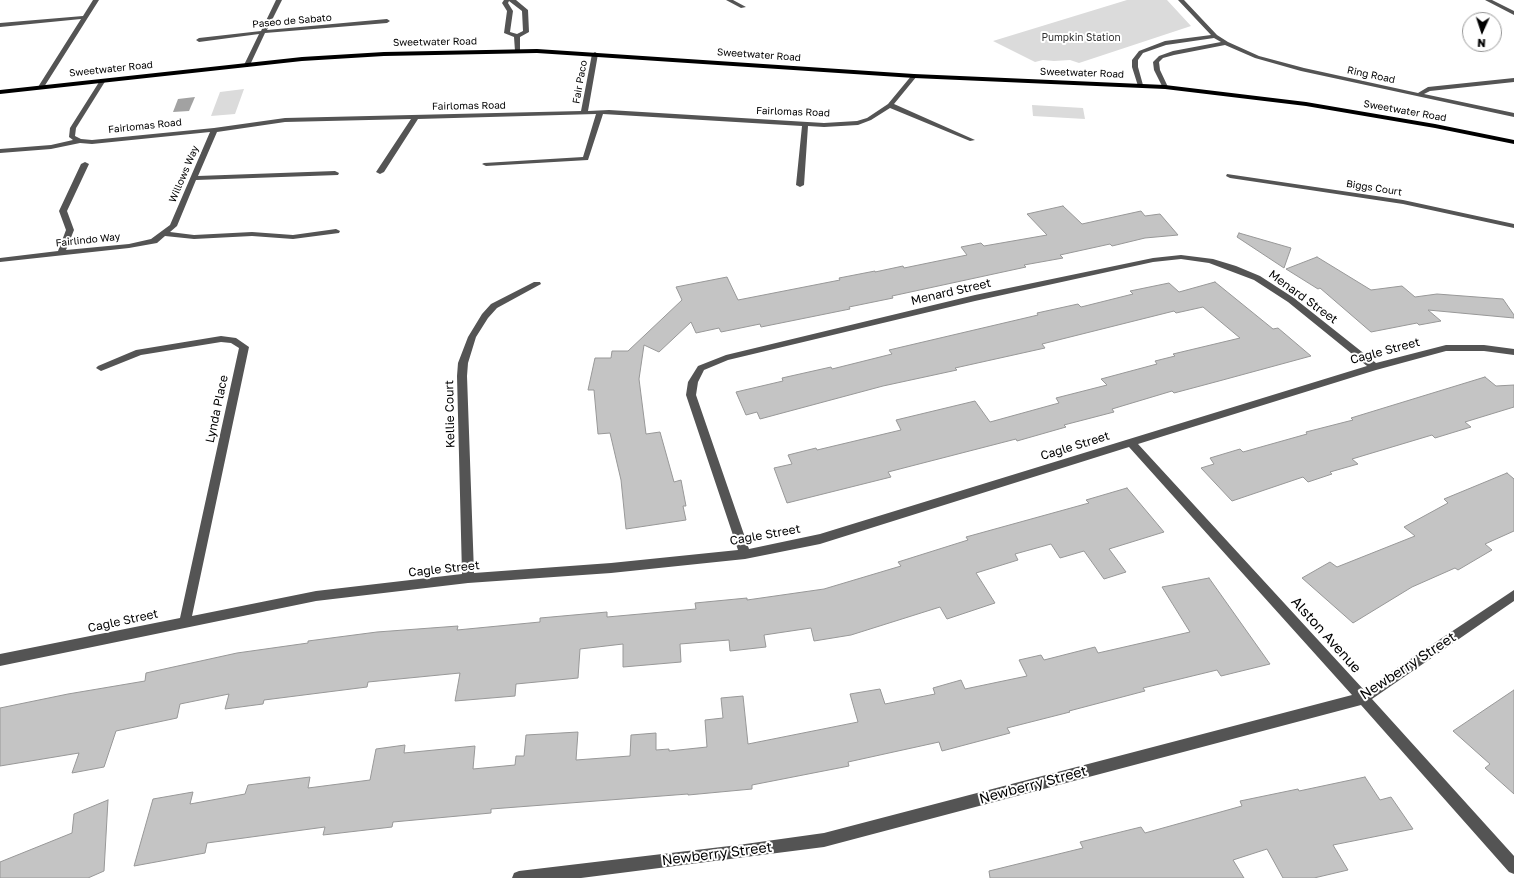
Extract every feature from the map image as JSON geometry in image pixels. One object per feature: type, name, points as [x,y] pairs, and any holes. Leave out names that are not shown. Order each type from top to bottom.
[{"type":"main road","name":"Sweetwater Road","points":[[0,92],[247,65],[384,54],[518,51],[595,54],[914,76],[1165,87],[1306,104],[1435,126],[1514,142]]},
{"type":"street","points":[[41,87],[96,0]]},
{"type":"street","points":[[247,65],[279,0]]},
{"type":"street","points":[[507,0],[505,2],[510,11],[507,33],[517,36],[526,32],[525,10],[514,1],[510,0]]},
{"type":"street","points":[[729,0],[743,7]]},
{"type":"street","name":"Ring Road","points":[[1181,0],[1216,36],[1226,43],[1257,57],[1303,70],[1514,115]]},
{"type":"street","points":[[1488,0],[1514,13]]},
{"type":"street","points":[[0,25],[85,17]]},
{"type":"street","name":"Paseo de Sabato","points":[[199,40],[263,32],[386,21]]},
{"type":"street","points":[[517,36],[518,51]]},
{"type":"street","points":[[1140,85],[1134,67],[1135,60],[1141,52],[1165,43],[1216,36]]},
{"type":"street","points":[[1165,87],[1157,70],[1156,62],[1161,57],[1173,53],[1226,43]]},
{"type":"street","name":"Fair Paco","points":[[584,113],[595,54]]},
{"type":"street","name":"Fairlomas Road","points":[[0,151],[51,147],[80,141],[92,142],[214,130],[285,120],[600,113],[824,125],[858,123],[869,119],[890,105],[914,76]]},
{"type":"street","points":[[80,141],[72,137],[73,128],[102,80]]},
{"type":"street","points":[[1418,95],[1428,89],[1514,80]]},
{"type":"street","points":[[890,105],[972,140]]},
{"type":"street","points":[[486,164],[586,159],[600,113]]},
{"type":"street","points":[[380,172],[416,117]]},
{"type":"street","points":[[800,185],[805,124]]},
{"type":"street","name":"Willows Way","points":[[173,226],[214,130]]},
{"type":"street","points":[[61,252],[70,230],[63,211],[85,164]]},
{"type":"street","points":[[193,178],[335,173]]},
{"type":"street","name":"Biggs Court","points":[[1230,176],[1403,202],[1514,226]]},
{"type":"street","name":"Fairlindo Way","points":[[0,260],[61,252],[130,246],[154,241],[173,226]]},
{"type":"street","points":[[163,234],[194,237],[252,234],[293,237],[336,231]]},
{"type":"street","name":"Menard Street","points":[[745,554],[690,395],[692,382],[701,368],[726,358],[975,298],[1153,260],[1181,257],[1210,261],[1234,268],[1257,278],[1291,300],[1374,367]]},
{"type":"street","name":"Kellie Court","points":[[468,578],[462,376],[463,363],[472,338],[485,316],[494,306],[537,284]]},
{"type":"street","name":"Lynda Place","points":[[101,368],[139,352],[220,339],[233,340],[244,346],[185,622]]},
{"type":"street","name":"Cagle Street","points":[[0,660],[316,596],[468,578],[611,568],[745,554],[820,539],[1374,367],[1446,348],[1484,348],[1514,352]]},
{"type":"street","name":"Alston Avenue","points":[[1131,443],[1363,698],[1514,867]]},
{"type":"street","name":"Newberry Street","points":[[519,878],[730,853],[824,840],[1363,698],[1514,596]]},
{"type":"green space","name":"Pumpkin Station","points":[[1127,0],[1167,0],[1191,26],[1079,63],[1070,60],[1043,60],[1035,62],[993,41]]},
{"type":"green space","points":[[244,89],[235,114],[211,116],[220,92]]},
{"type":"green space","points":[[1032,105],[1083,108],[1085,119],[1033,116]]},
{"type":"shaded area","points":[[195,97],[189,111],[173,112],[178,99]]},
{"type":"building","points":[[1063,206],[1082,224],[1141,211],[1145,216],[1160,214],[1178,235],[1145,238],[1112,246],[1110,244],[1060,255],[1063,258],[1024,265],[1026,267],[892,296],[893,298],[849,307],[850,309],[761,327],[760,324],[721,332],[719,328],[696,333],[691,322],[659,352],[644,345],[639,379],[646,434],[660,432],[674,482],[681,480],[686,506],[683,506],[686,520],[626,529],[621,480],[610,433],[598,434],[594,390],[588,390],[595,358],[611,358],[612,351],[628,351],[682,300],[676,287],[727,277],[738,300],[840,280],[839,278],[903,266],[904,268],[967,255],[961,247],[981,243],[984,246],[1047,235],[1027,214]]},
{"type":"building","points":[[1239,233],[1291,248],[1284,268],[1237,237]]},
{"type":"building","points":[[1317,257],[1371,290],[1402,286],[1415,297],[1437,294],[1503,299],[1514,315],[1514,318],[1428,310],[1441,321],[1419,325],[1417,323],[1371,332],[1320,288],[1318,289],[1286,269]]},
{"type":"building","points":[[1215,282],[1273,329],[1278,328],[1311,356],[1174,393],[1172,391],[1112,409],[1114,412],[1064,425],[1066,427],[1017,441],[1016,439],[888,472],[891,477],[787,503],[774,468],[792,464],[788,455],[816,448],[817,450],[901,430],[896,420],[975,401],[990,422],[1059,403],[1056,398],[1107,385],[1101,379],[1157,364],[1155,361],[1175,356],[1173,354],[1240,338],[1203,307],[1176,313],[1174,311],[1042,344],[1045,348],[955,368],[957,370],[883,386],[760,419],[757,412],[746,415],[736,392],[783,381],[782,378],[831,367],[832,369],[892,354],[889,350],[1038,315],[1037,313],[1078,304],[1081,307],[1133,294],[1130,291],[1169,283],[1179,292]]},
{"type":"building","points":[[1485,377],[1496,386],[1514,385],[1514,407],[1465,422],[1471,427],[1435,438],[1432,435],[1352,459],[1358,464],[1330,472],[1332,474],[1308,482],[1303,477],[1232,501],[1201,468],[1214,464],[1210,458],[1240,449],[1243,452],[1307,434],[1306,432],[1353,420],[1351,418]]},
{"type":"building","points":[[1507,473],[1514,479],[1514,531],[1485,544],[1492,550],[1458,570],[1455,568],[1412,587],[1353,623],[1302,578],[1330,562],[1337,567],[1415,536],[1404,527],[1448,503],[1444,499]]},
{"type":"building","points":[[1127,488],[1164,532],[1109,549],[1126,572],[1104,579],[1084,551],[1060,558],[1051,544],[1015,554],[1018,560],[976,573],[995,603],[947,619],[940,607],[851,635],[814,641],[811,628],[764,635],[766,647],[730,651],[729,640],[680,644],[681,662],[623,667],[623,644],[580,649],[578,678],[516,684],[515,696],[455,701],[460,673],[368,682],[367,687],[264,700],[263,704],[225,709],[229,694],[180,704],[177,718],[116,731],[104,767],[72,773],[79,753],[0,766],[0,708],[68,694],[145,681],[146,673],[237,653],[308,643],[308,641],[377,632],[458,626],[457,630],[540,622],[540,618],[607,612],[607,617],[696,609],[695,603],[747,598],[747,600],[824,589],[901,566],[898,562],[968,540],[966,537],[1089,503],[1086,500]]},
{"type":"building","points":[[1209,578],[1270,664],[1221,676],[1217,670],[1143,688],[1145,691],[1007,728],[1010,733],[942,751],[939,742],[848,762],[849,766],[752,785],[752,789],[491,809],[491,813],[393,822],[392,827],[323,835],[325,827],[207,843],[205,853],[134,866],[153,799],[193,792],[190,804],[245,794],[248,785],[310,777],[308,788],[370,780],[376,749],[405,745],[404,753],[475,746],[473,769],[515,765],[516,756],[524,756],[526,735],[578,732],[576,760],[630,756],[631,735],[656,733],[656,750],[669,749],[669,751],[707,747],[705,720],[723,718],[721,698],[743,696],[748,744],[858,722],[850,694],[880,689],[885,704],[935,694],[933,688],[961,680],[965,689],[1027,676],[1019,660],[1041,655],[1044,660],[1095,647],[1098,653],[1190,632],[1162,587]]},
{"type":"building","points":[[1514,690],[1514,794],[1485,768],[1490,764],[1453,731]]},
{"type":"building","points":[[1365,777],[1380,800],[1391,797],[1413,829],[1333,845],[1348,870],[1314,878],[1283,878],[1267,849],[1233,860],[1244,878],[990,878],[989,871],[1083,848],[1080,842],[1141,827],[1145,833],[1242,806],[1240,801],[1298,789],[1299,791]]},
{"type":"building","points":[[108,800],[104,871],[88,878],[0,878],[0,862],[72,833],[74,814]]}]
